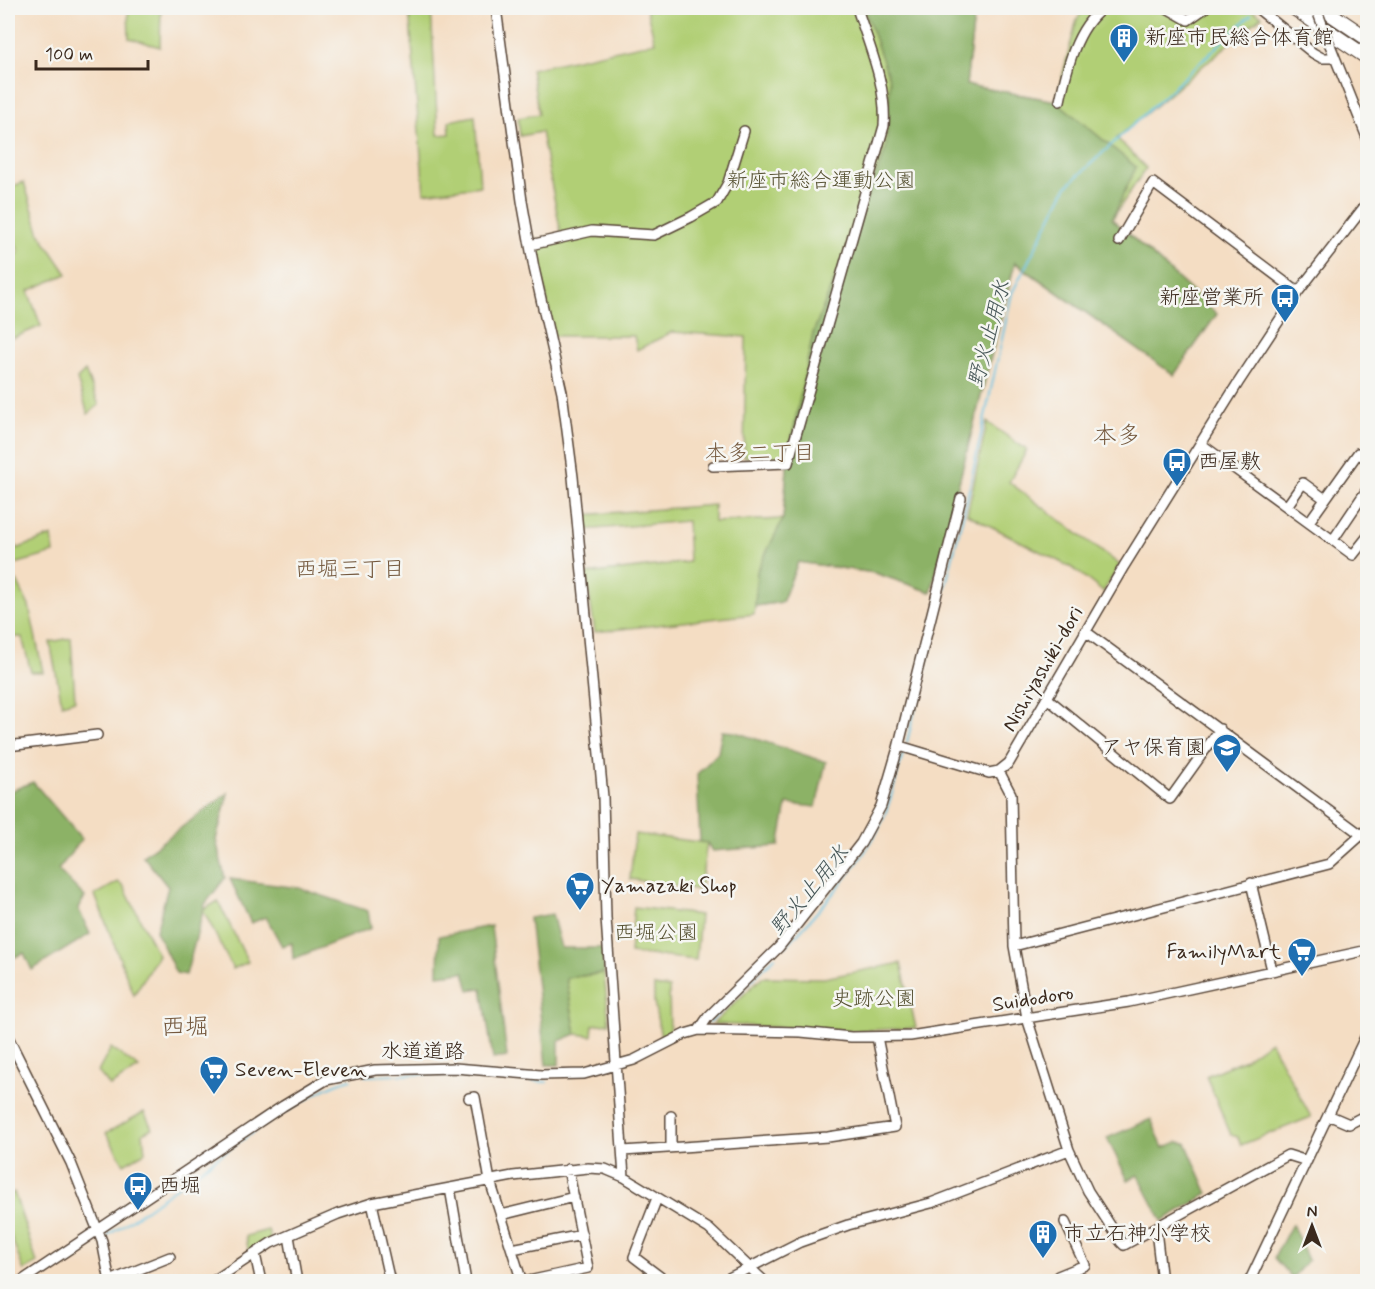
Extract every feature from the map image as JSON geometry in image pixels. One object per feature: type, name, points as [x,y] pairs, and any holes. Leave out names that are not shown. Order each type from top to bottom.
[{"type":"highway","points":[[1294,8],[1368,58]]},
{"type":"highway","points":[[1322,8],[1368,39]]},
{"type":"street","points":[[496,8],[530,245],[562,392],[590,639],[603,797],[606,918],[624,1177]]},
{"type":"street","points":[[713,466],[788,463],[884,126],[886,104],[881,80],[871,56],[857,8]]},
{"type":"street","points":[[1060,100],[1070,58],[1094,14],[1103,8]]},
{"type":"street","points":[[1167,8],[1188,20],[1204,8]]},
{"type":"street","points":[[1257,8],[1313,53],[1322,58],[1334,58]]},
{"type":"street","points":[[1316,8],[1368,140]]},
{"type":"street","points":[[530,245],[592,231],[654,235],[691,217],[717,202],[729,183],[744,131]]},
{"type":"street","points":[[1119,241],[1154,183],[1298,292]]},
{"type":"street","name":"Nishiyashiki-dori","points":[[999,771],[1010,762],[1085,631],[1298,292],[1368,202]]},
{"type":"street","points":[[1201,444],[1353,555],[1368,536]]},
{"type":"street","points":[[1308,522],[1358,453],[1368,460]]},
{"type":"street","points":[[1287,506],[1303,483],[1325,499]]},
{"type":"street","points":[[1333,540],[1368,488]]},
{"type":"street","points":[[699,1030],[708,1017],[779,947],[861,843],[881,806],[961,498]]},
{"type":"street","points":[[1014,946],[1329,864],[1365,832],[1085,631]]},
{"type":"street","points":[[1047,698],[1170,799],[1220,729]]},
{"type":"street","points":[[8,746],[97,735]]},
{"type":"street","points":[[897,748],[903,747],[989,773],[999,771],[1011,795],[1014,946],[1028,1018],[1069,1150],[1088,1191],[1121,1242],[1124,1245],[1156,1230],[1288,1155],[1307,1161]]},
{"type":"street","points":[[1251,883],[1272,970]]},
{"type":"street","name":"Suidodoro","points":[[699,1030],[791,1031],[836,1036],[910,1036],[1128,1002],[1368,950]]},
{"type":"street","name":"水道道路","points":[[20,1281],[283,1106],[326,1080],[344,1074],[421,1068],[571,1075],[616,1066],[699,1030]]},
{"type":"street","points":[[1249,1281],[1368,1030]]},
{"type":"street","points":[[8,1037],[71,1163],[99,1230],[110,1281],[170,1257]]},
{"type":"street","points":[[623,1151],[828,1137],[895,1127],[877,1037]]},
{"type":"street","points":[[469,1098],[475,1097],[490,1181],[523,1281],[588,1268],[568,1169]]},
{"type":"street","points":[[1328,1115],[1349,1124],[1368,1114]]},
{"type":"street","points":[[671,1116],[671,1147]]},
{"type":"street","points":[[721,1281],[800,1242],[848,1225],[931,1203],[1069,1150]]},
{"type":"street","points":[[212,1281],[289,1236],[338,1214],[372,1203],[568,1169],[604,1169],[624,1177],[709,1229],[765,1281]]},
{"type":"street","points":[[450,1188],[466,1281]]},
{"type":"street","points":[[501,1215],[574,1197]]},
{"type":"street","points":[[657,1198],[634,1257],[667,1281]]},
{"type":"street","points":[[372,1203],[390,1281]]},
{"type":"street","points":[[1060,1281],[1058,1276],[1085,1265],[1065,1222]]},
{"type":"street","points":[[1156,1230],[1162,1281]]},
{"type":"street","points":[[512,1249],[582,1235]]},
{"type":"street","points":[[289,1236],[297,1281]]},
{"type":"street","points":[[255,1254],[261,1281]]},
{"type":"green space","points":[[128,8],[161,8],[160,47],[129,38]]},
{"type":"green space","points":[[409,8],[431,8],[438,135],[450,134],[449,121],[475,116],[480,186],[424,193]]},
{"type":"green space","name":"新座市総合運動公園","points":[[646,8],[897,8],[974,16],[966,85],[1056,101],[1077,19],[1086,8],[1174,8],[1188,16],[1197,8],[1249,8],[1262,16],[1117,138],[1146,168],[1112,219],[1217,314],[1174,375],[1015,263],[931,592],[875,573],[798,562],[782,602],[755,606],[754,614],[595,632],[586,574],[689,562],[687,521],[584,530],[582,515],[714,505],[714,522],[783,519],[788,457],[744,457],[746,337],[672,332],[637,350],[634,336],[554,336],[535,241],[561,233],[541,132],[520,136],[518,118],[539,114],[531,69],[655,42]]},
{"type":"green space","points":[[864,8],[897,8],[974,16],[966,85],[1056,101],[1136,167],[1112,219],[1217,314],[1174,375],[1015,262],[931,592],[875,573],[798,562],[782,602],[755,606],[757,571],[783,519],[788,457],[813,333],[886,149],[890,81]]},
{"type":"green space","points":[[24,182],[40,234],[67,274],[28,291],[41,326],[13,338],[8,327],[8,258],[19,253],[8,222],[8,188]]},
{"type":"green space","points":[[85,371],[99,405],[88,414],[77,379]]},
{"type":"green space","points":[[987,422],[1027,450],[1009,482],[1120,565],[1103,592],[1074,569],[967,514]]},
{"type":"green space","points":[[9,518],[16,549],[52,536],[54,553],[8,566]]},
{"type":"green space","points":[[17,581],[29,606],[43,672],[31,672],[22,637],[8,637],[8,583]]},
{"type":"green space","points":[[71,638],[75,700],[62,704],[50,642]]},
{"type":"green space","points":[[722,731],[735,732],[826,762],[816,807],[787,804],[779,846],[712,851],[707,843],[700,842],[697,774],[718,753]]},
{"type":"green space","points":[[33,782],[82,839],[58,870],[85,897],[78,908],[90,934],[32,970],[24,953],[8,960],[8,792]]},
{"type":"green space","points":[[228,793],[216,840],[225,878],[205,904],[186,975],[176,973],[156,931],[168,887],[143,856]]},
{"type":"green space","points":[[635,834],[707,843],[700,890],[630,879]]},
{"type":"green space","points":[[230,879],[299,888],[368,911],[371,928],[293,959],[292,943],[282,946],[266,917],[251,923]]},
{"type":"green space","points":[[118,882],[123,885],[158,955],[134,995],[95,895]]},
{"type":"green space","points":[[218,901],[248,962],[233,969],[203,910]]},
{"type":"green space","name":"西堀公園","points":[[634,907],[700,915],[696,960],[630,953]]},
{"type":"green space","points":[[552,914],[561,948],[603,948],[604,973],[566,978],[576,1034],[559,1041],[559,1065],[546,1065],[529,918]]},
{"type":"green space","points":[[491,926],[507,1057],[493,1059],[482,988],[469,990],[464,972],[438,975],[439,936]]},
{"type":"green space","name":"史跡公園","points":[[901,963],[916,1028],[847,1031],[713,1024],[762,977],[824,978]]},
{"type":"green space","points":[[604,973],[609,1023],[593,1025],[592,1036],[576,1034],[566,978]]},
{"type":"green space","points":[[654,986],[669,988],[670,1036],[665,1039],[661,1037],[654,1003]]},
{"type":"green space","points":[[1270,1041],[1311,1117],[1241,1145],[1238,1137],[1231,1135],[1206,1076],[1245,1059]]},
{"type":"green space","points":[[111,1048],[139,1068],[110,1086],[98,1072]]},
{"type":"green space","points":[[144,1112],[152,1128],[143,1133],[145,1152],[124,1164],[106,1133]]},
{"type":"green space","points":[[1151,1119],[1163,1148],[1177,1142],[1186,1143],[1208,1194],[1162,1221],[1138,1175],[1128,1180],[1107,1138]]},
{"type":"green space","points":[[14,1192],[37,1263],[24,1271],[8,1229],[8,1195]]},
{"type":"green space","points":[[1292,1224],[1308,1260],[1292,1278],[1274,1258]]},
{"type":"green space","points":[[268,1230],[271,1242],[249,1255],[246,1236]]},
{"type":"waterway","name":"野火止用水","points":[[907,742],[967,499],[1012,293],[1067,186],[1251,15]]},
{"type":"waterway","name":"野火止用水","points":[[785,947],[840,885],[866,850],[884,817],[903,754]]},
{"type":"waterway","name":"野火止用水","points":[[709,1023],[775,957]]},
{"type":"waterway","points":[[365,1076],[427,1074],[547,1082]]},
{"type":"waterway","points":[[107,1236],[265,1124],[319,1092],[351,1079]]},
{"type":"place","name":"新座市民総合体育館","points":[[1124,64]]},
{"type":"place","name":"新座営業所","points":[[1285,324]]},
{"type":"place","name":"西屋敷","points":[[1177,488]]},
{"type":"place","name":"アヤ保育園","points":[[1227,774]]},
{"type":"place","name":"Yamazaki Shop","points":[[580,912]]},
{"type":"place","name":"FamilyMart","points":[[1302,978]]},
{"type":"place","name":"Seven-Eleven","points":[[214,1096]]},
{"type":"place","name":"西堀","points":[[138,1212]]},
{"type":"place","name":"市立石神小学校","points":[[1043,1260]]},
{"type":"district","name":"本多","points":[[1117,436]]},
{"type":"district","name":"本多二丁目","points":[[760,454]]},
{"type":"district","name":"西堀三丁目","points":[[350,570]]},
{"type":"district","name":"西堀","points":[[185,1027]]}]
